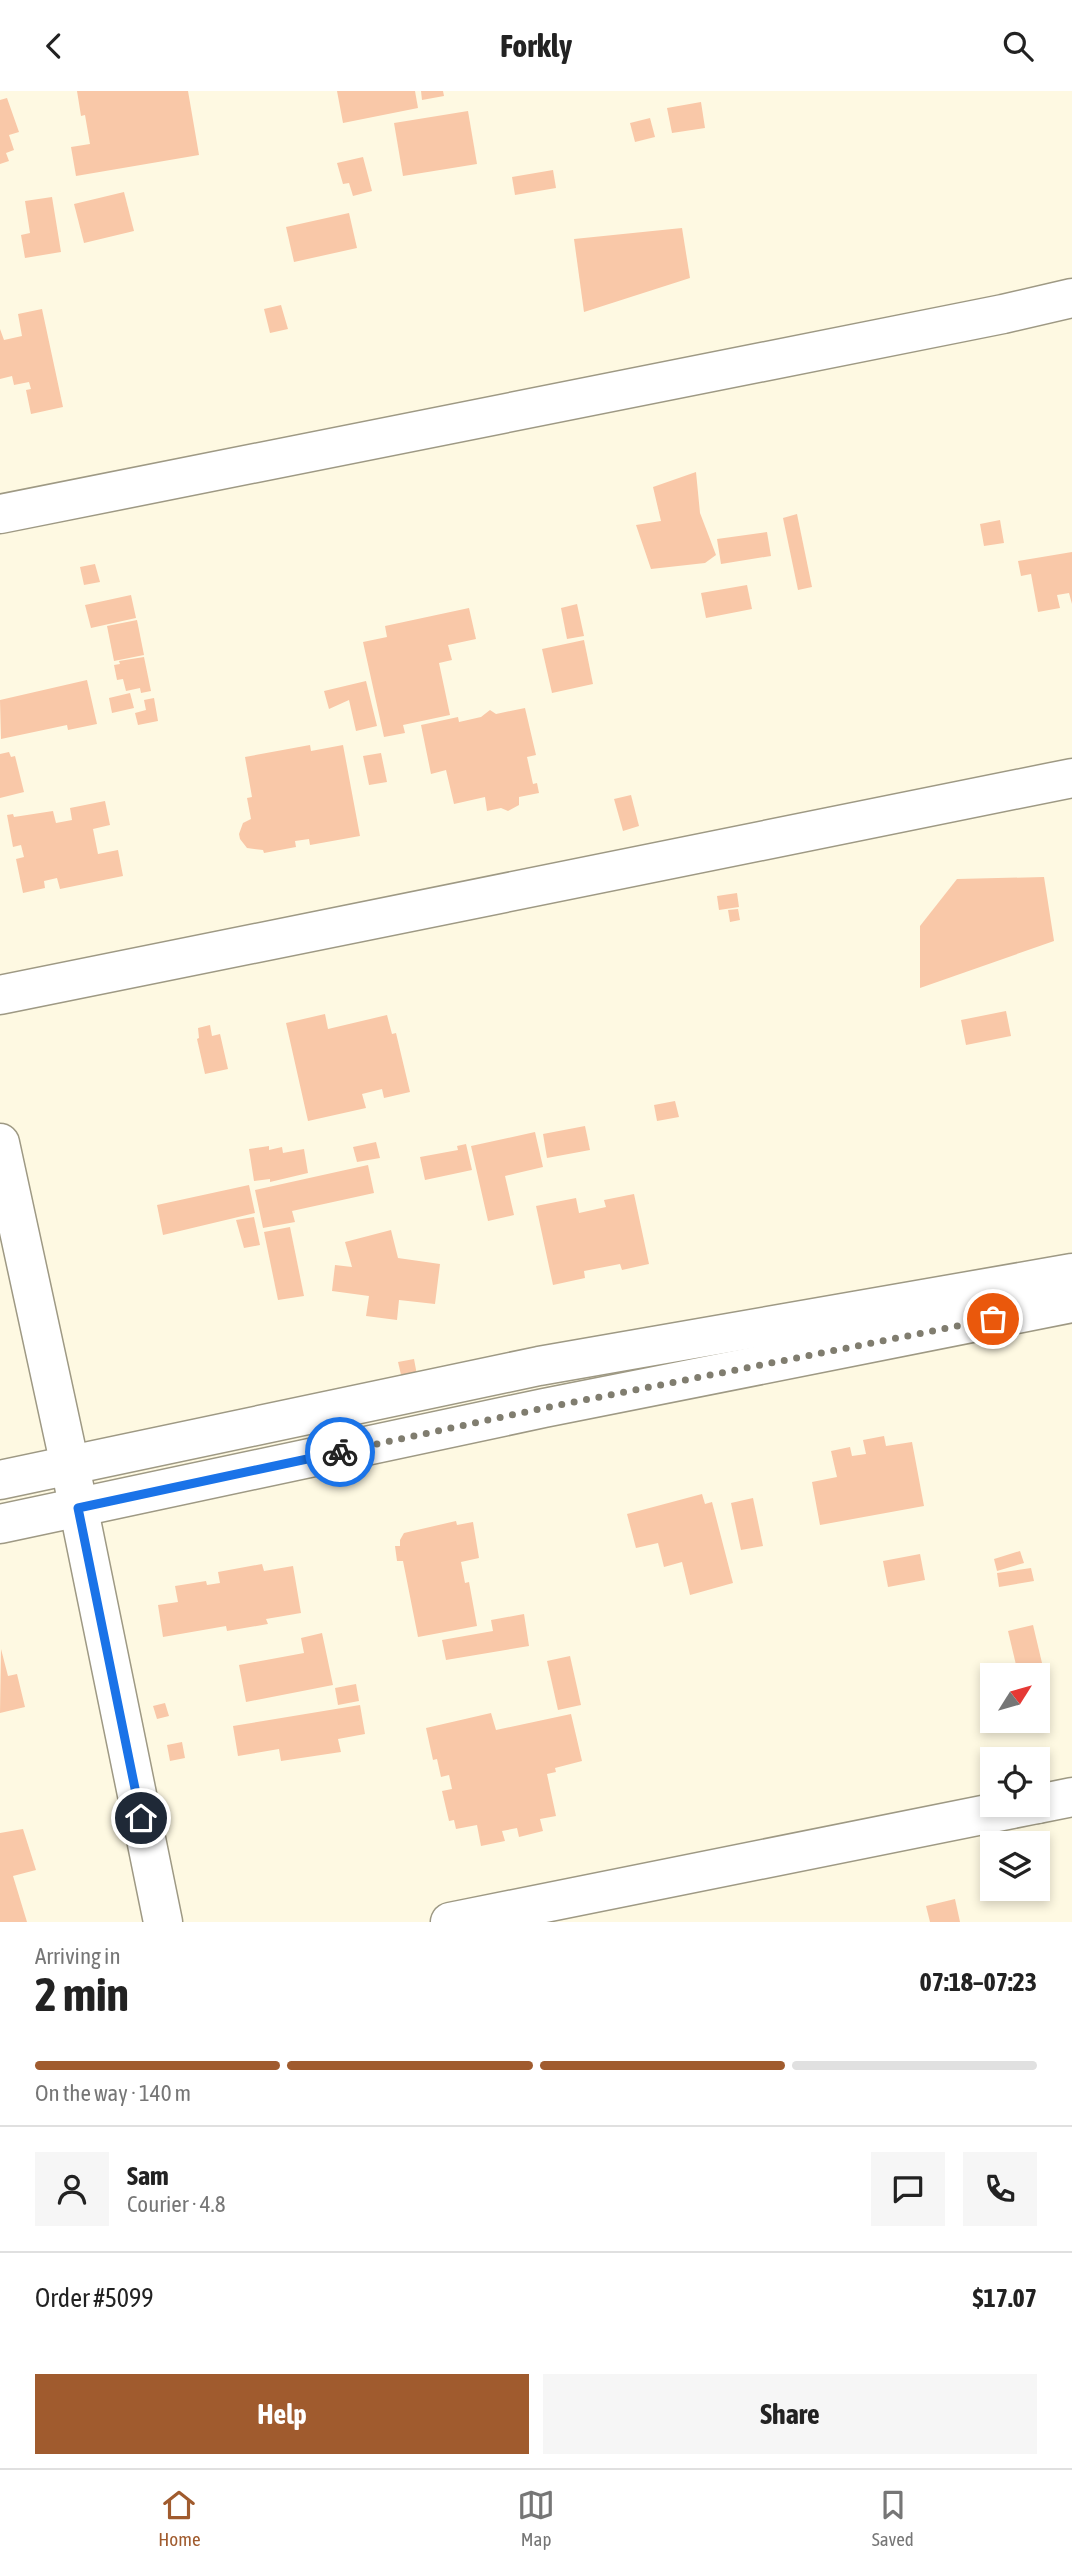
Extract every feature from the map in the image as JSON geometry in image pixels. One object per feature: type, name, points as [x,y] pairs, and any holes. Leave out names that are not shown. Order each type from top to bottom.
[{"type":"street","points":[[0,514],[990,317],[1072,298]]},
{"type":"street","points":[[0,995],[1072,778]]},
{"type":"street","points":[[0,1143],[70,1466],[163,1922]]},
{"type":"street","points":[[0,1480],[539,1366],[1072,1273]]},
{"type":"street","points":[[0,1524],[544,1408],[1072,1303]]},
{"type":"street","points":[[539,1366],[544,1408]]},
{"type":"street","points":[[1050,1801],[1072,1797]]},
{"type":"street","points":[[450,1922],[980,1815]]},
{"type":"building","points":[[77,91],[188,91],[199,155],[76,176],[71,147],[90,144]]},
{"type":"building","points":[[337,91],[415,91],[418,108],[343,123]]},
{"type":"building","points":[[421,91],[443,91],[444,96],[422,100]]},
{"type":"building","points":[[7,98],[19,132],[9,135],[14,150],[6,153],[9,161],[0,164],[0,100]]},
{"type":"building","points":[[701,102],[705,128],[672,133],[667,108]]},
{"type":"building","points":[[468,111],[477,164],[403,176],[394,123]]},
{"type":"building","points":[[650,118],[655,137],[635,142],[630,123]]},
{"type":"building","points":[[363,157],[372,191],[353,196],[349,183],[343,184],[337,163]]},
{"type":"building","points":[[553,170],[556,188],[515,195],[512,177]]},
{"type":"building","points":[[124,192],[134,231],[84,243],[74,204]]},
{"type":"building","points":[[52,197],[61,252],[25,258],[21,235],[30,233],[25,201]]},
{"type":"building","points":[[349,213],[357,248],[294,262],[286,227]]},
{"type":"building","points":[[682,228],[690,278],[584,312],[574,239]]},
{"type":"building","points":[[281,305],[288,329],[270,333],[264,309]]},
{"type":"building","points":[[42,309],[63,407],[31,414],[26,390],[31,389],[29,382],[14,385],[12,376],[0,379],[0,329],[4,340],[22,336],[18,314]]},
{"type":"building","points":[[696,472],[700,513],[716,555],[705,563],[651,569],[636,525],[661,521],[653,487]]},
{"type":"building","points":[[797,514],[812,587],[798,590],[783,518]]},
{"type":"building","points":[[1000,520],[1004,543],[984,546],[980,524]]},
{"type":"building","points":[[767,532],[771,556],[721,564],[717,539]]},
{"type":"building","points":[[1072,552],[1072,604],[1069,593],[1057,595],[1060,608],[1038,612],[1031,574],[1021,576],[1018,561]]},
{"type":"building","points":[[95,564],[100,582],[84,585],[80,567]]},
{"type":"building","points":[[747,585],[752,609],[706,618],[701,593]]},
{"type":"building","points":[[131,595],[136,618],[91,628],[85,605]]},
{"type":"building","points":[[577,604],[584,636],[567,639],[561,608]]},
{"type":"building","points":[[469,608],[476,639],[448,645],[452,660],[439,663],[450,715],[403,725],[405,733],[384,737],[363,642],[387,637],[385,626]]},
{"type":"building","points":[[137,620],[144,655],[114,661],[107,626]]},
{"type":"building","points":[[584,640],[593,684],[552,693],[542,649]]},
{"type":"building","points":[[144,657],[151,691],[141,693],[140,688],[126,691],[123,679],[117,680],[114,665],[120,664],[119,661]]},
{"type":"building","points":[[87,680],[97,724],[68,730],[67,725],[1,739],[0,700]]},
{"type":"building","points":[[366,681],[377,726],[356,731],[349,700],[329,709],[324,691]]},
{"type":"building","points":[[130,693],[134,708],[112,713],[109,698]]},
{"type":"building","points":[[154,698],[158,721],[138,725],[135,713],[146,710],[144,700]]},
{"type":"building","points":[[525,708],[536,755],[527,757],[533,784],[537,783],[539,793],[519,797],[519,805],[508,811],[501,808],[487,811],[485,797],[454,804],[446,770],[431,774],[421,725],[458,717],[459,722],[481,717],[490,710],[496,714]]},
{"type":"building","points":[[310,745],[311,751],[343,745],[360,836],[310,845],[309,839],[295,841],[296,847],[264,853],[263,850],[247,848],[239,834],[243,823],[251,819],[247,798],[252,797],[245,757]]},
{"type":"building","points":[[9,752],[11,757],[15,756],[24,792],[0,798],[0,754]]},
{"type":"building","points":[[381,753],[387,782],[369,785],[363,756]]},
{"type":"building","points":[[631,795],[639,826],[623,831],[614,799]]},
{"type":"building","points":[[105,801],[110,825],[93,829],[98,854],[118,850],[123,876],[60,889],[57,878],[44,881],[45,888],[23,893],[16,859],[24,857],[21,845],[13,847],[7,815],[13,814],[14,817],[53,811],[56,823],[72,820],[70,808]]},
{"type":"building","points":[[1044,877],[1054,941],[920,988],[920,926],[957,879]]},
{"type":"building","points":[[737,893],[739,907],[719,910],[717,896]]},
{"type":"building","points":[[738,909],[740,920],[730,922],[728,910]]},
{"type":"building","points":[[1006,1011],[1011,1036],[966,1045],[961,1020]]},
{"type":"building","points":[[325,1014],[328,1029],[387,1015],[392,1034],[396,1033],[410,1092],[384,1098],[382,1089],[362,1094],[366,1108],[308,1121],[286,1023]]},
{"type":"building","points":[[210,1025],[212,1036],[220,1034],[228,1069],[205,1074],[197,1039],[198,1028]]},
{"type":"building","points":[[675,1101],[679,1117],[657,1121],[654,1105]]},
{"type":"building","points":[[585,1126],[590,1150],[547,1158],[543,1134]]},
{"type":"building","points":[[535,1132],[543,1167],[505,1176],[514,1215],[488,1221],[471,1146]]},
{"type":"building","points":[[376,1142],[380,1158],[357,1162],[353,1147]]},
{"type":"building","points":[[466,1144],[472,1170],[425,1180],[420,1157],[458,1150],[457,1146]]},
{"type":"building","points":[[269,1146],[269,1150],[282,1147],[283,1153],[304,1149],[308,1173],[270,1182],[270,1179],[254,1181],[249,1149]]},
{"type":"building","points":[[368,1165],[374,1193],[292,1211],[295,1222],[263,1228],[255,1190]]},
{"type":"building","points":[[249,1185],[255,1213],[163,1235],[157,1205]]},
{"type":"building","points":[[634,1194],[649,1264],[622,1270],[620,1264],[584,1271],[585,1278],[553,1285],[536,1206],[576,1198],[579,1213],[606,1207],[604,1200]]},
{"type":"building","points":[[254,1217],[260,1245],[244,1248],[236,1220]]},
{"type":"building","points":[[290,1227],[304,1296],[278,1300],[264,1232]]},
{"type":"building","points":[[391,1230],[398,1258],[440,1264],[435,1304],[399,1300],[397,1320],[366,1316],[369,1296],[332,1291],[335,1265],[352,1267],[345,1242]]},
{"type":"building","points":[[414,1359],[417,1375],[402,1379],[398,1362]]},
{"type":"building","points":[[884,1436],[886,1446],[912,1442],[924,1506],[820,1525],[812,1482],[837,1477],[831,1451],[850,1447],[852,1456],[866,1454],[863,1440]]},
{"type":"building","points":[[702,1494],[705,1504],[712,1502],[733,1583],[690,1595],[682,1562],[664,1567],[658,1543],[636,1548],[627,1514]]},
{"type":"building","points":[[753,1498],[763,1546],[741,1550],[731,1503]]},
{"type":"building","points":[[456,1521],[457,1525],[473,1522],[479,1558],[461,1562],[465,1583],[469,1582],[477,1626],[418,1637],[403,1561],[397,1561],[395,1546],[400,1546],[404,1533]]},
{"type":"building","points":[[1020,1551],[1024,1563],[997,1571],[994,1559]]},
{"type":"building","points":[[920,1554],[925,1580],[888,1587],[883,1561]]},
{"type":"building","points":[[262,1564],[264,1571],[293,1566],[301,1613],[266,1619],[268,1624],[227,1631],[226,1626],[163,1637],[158,1605],[178,1602],[175,1586],[206,1581],[207,1585],[220,1583],[218,1572]]},
{"type":"building","points":[[1031,1568],[1034,1581],[999,1587],[997,1573]]},
{"type":"building","points":[[524,1614],[529,1646],[446,1660],[442,1640],[493,1631],[491,1620]]},
{"type":"building","points":[[1033,1625],[1042,1663],[1016,1663],[1008,1631]]},
{"type":"building","points":[[322,1633],[333,1685],[246,1702],[239,1665],[304,1653],[301,1638]]},
{"type":"building","points":[[1,1649],[8,1676],[17,1674],[25,1707],[0,1713]]},
{"type":"building","points":[[570,1656],[581,1705],[558,1710],[547,1661]]},
{"type":"building","points":[[356,1684],[359,1701],[338,1705],[335,1688]]},
{"type":"building","points":[[165,1703],[169,1716],[157,1719],[153,1706]]},
{"type":"building","points":[[360,1705],[365,1734],[338,1739],[341,1752],[281,1761],[279,1749],[238,1756],[233,1726]]},
{"type":"building","points":[[491,1713],[496,1730],[571,1714],[582,1761],[555,1768],[556,1772],[547,1774],[556,1816],[540,1819],[543,1831],[519,1837],[517,1828],[502,1831],[505,1841],[481,1846],[477,1825],[456,1829],[454,1820],[449,1821],[442,1791],[452,1789],[449,1775],[441,1777],[437,1759],[433,1760],[426,1728]]},
{"type":"building","points":[[182,1742],[185,1758],[170,1761],[167,1745]]},
{"type":"building","points":[[23,1829],[36,1870],[13,1876],[27,1922],[0,1922],[0,1833]]},
{"type":"building","points":[[955,1899],[960,1922],[930,1922],[926,1906]]},
{"type":"way so far","points":[[340,1452],[544,1408],[993,1319]]},
{"type":"route","points":[[141,1818],[78,1508],[340,1452]]}]
